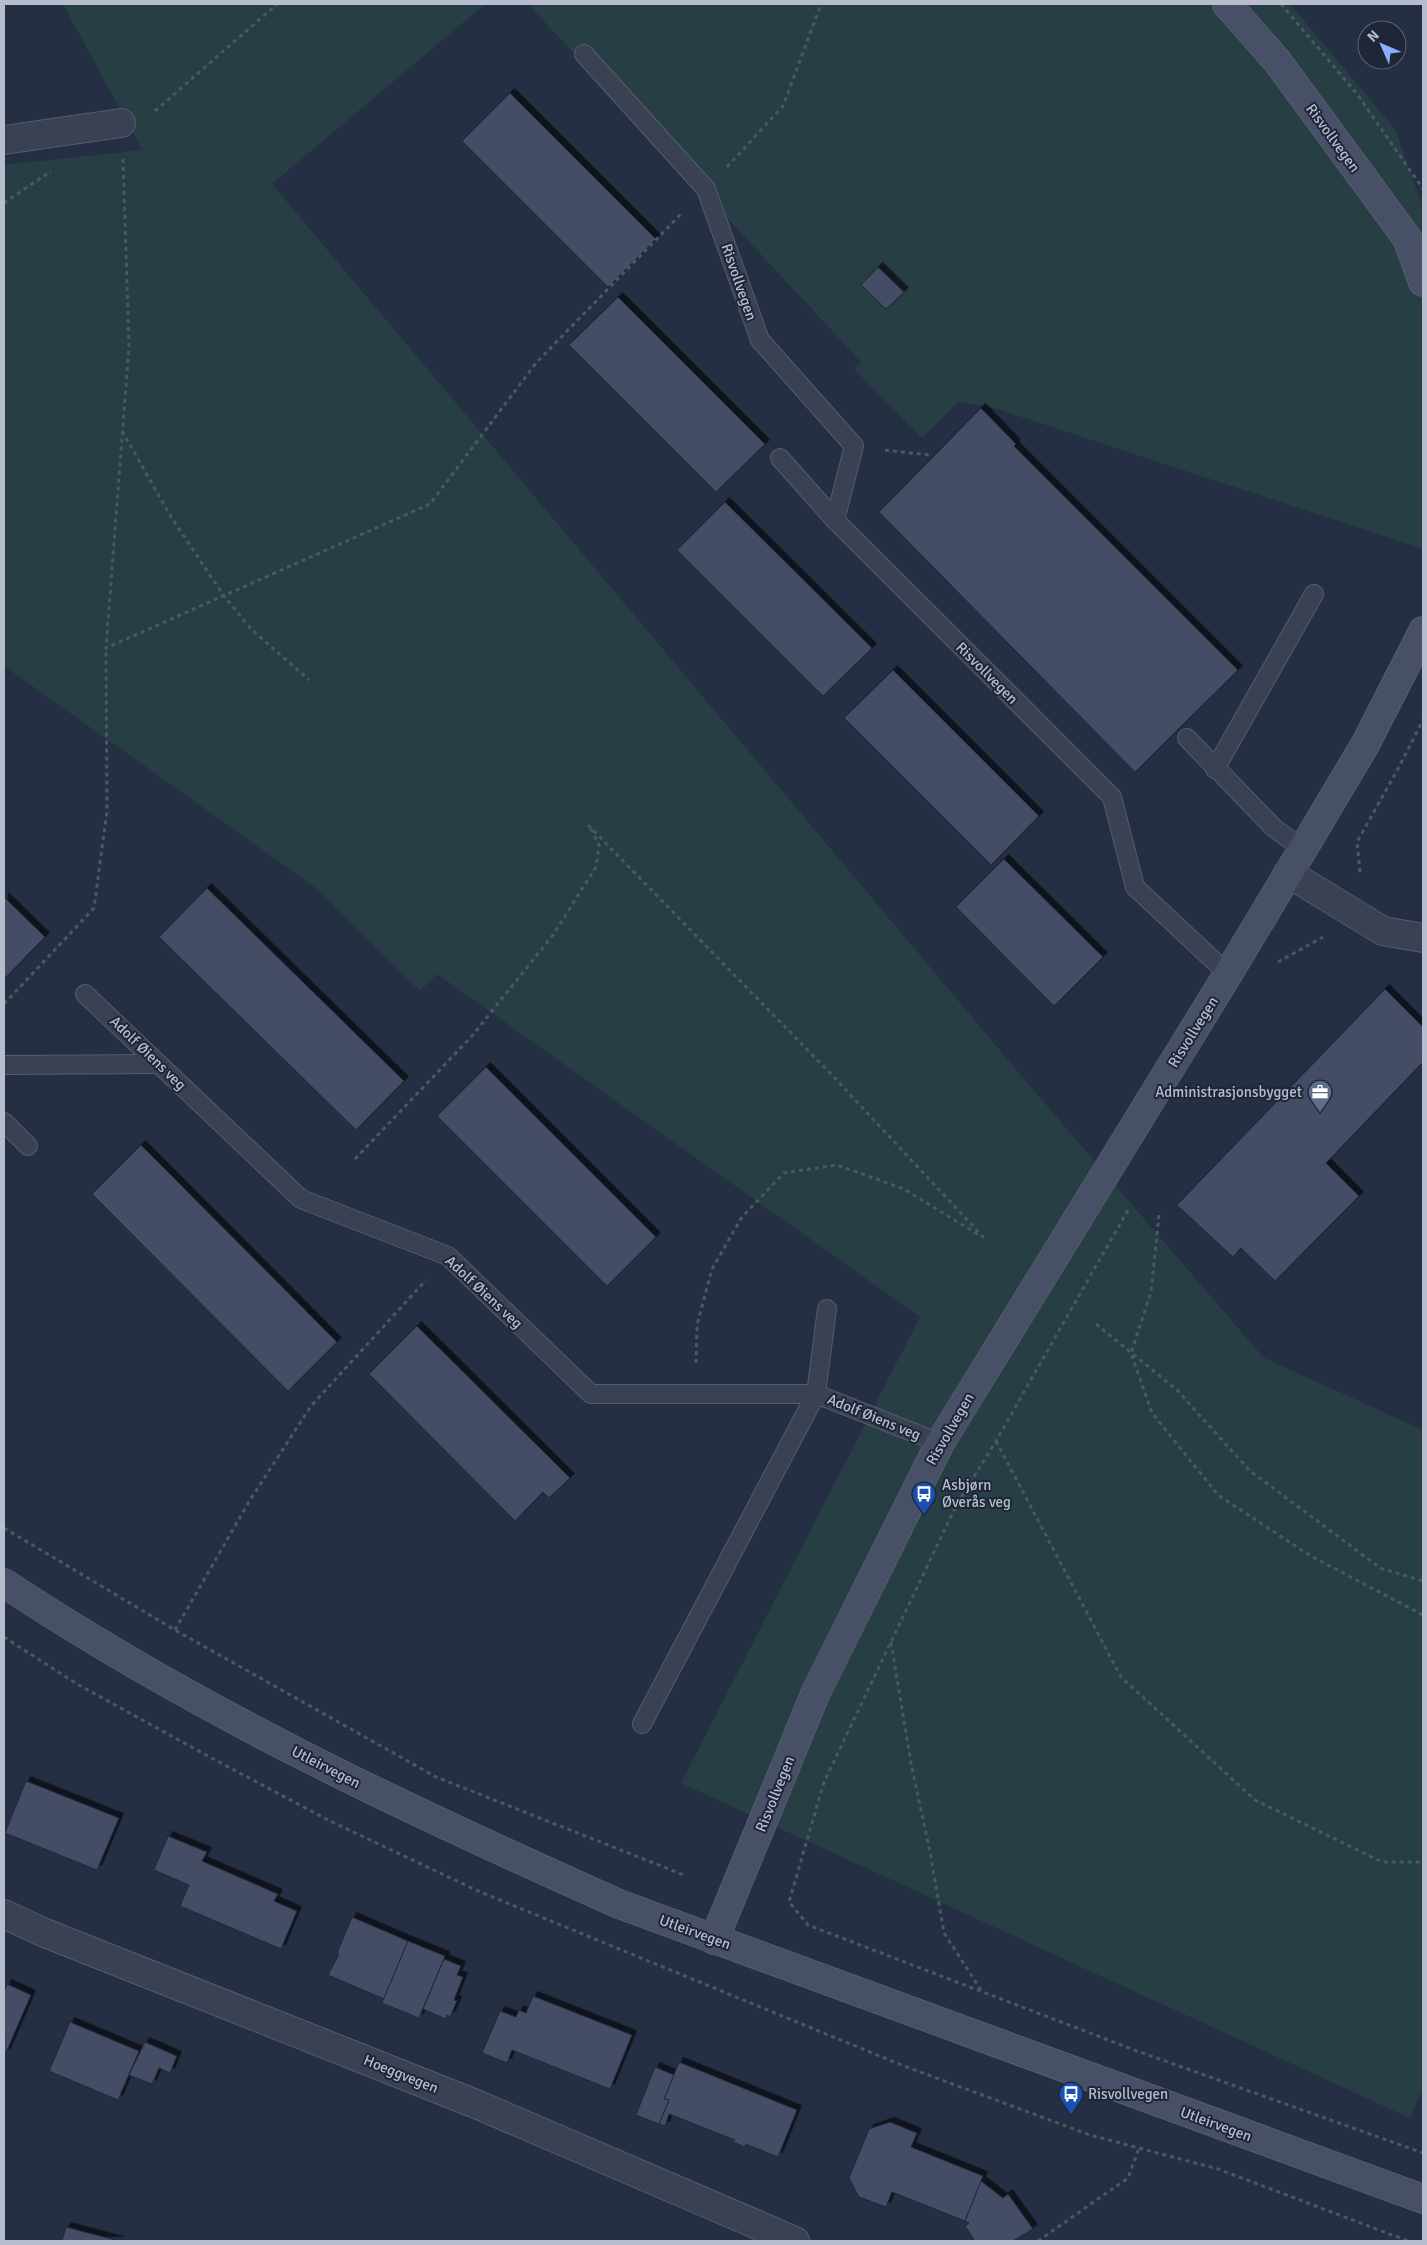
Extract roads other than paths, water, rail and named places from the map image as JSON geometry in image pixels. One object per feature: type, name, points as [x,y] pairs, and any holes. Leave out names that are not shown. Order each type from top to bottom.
[{"type":"street","name":"Risvollvegen","points":[[1227,4],[1278,61],[1406,238],[1423,282]]},
{"type":"street","points":[[4,140],[121,123]]},
{"type":"street","name":"Risvollvegen","points":[[714,1940],[816,1692],[940,1443],[1303,849],[1366,743],[1423,631]]},
{"type":"street","points":[[1288,872],[1383,931],[1423,938]]},
{"type":"street","name":"Utleirvegen","points":[[4,1583],[132,1662],[245,1726],[357,1783],[509,1855],[620,1904],[1423,2199]]},
{"type":"street","name":"Hoeggvegen","points":[[4,1914],[45,1933],[476,2104],[795,2241]]},
{"type":"lane","name":"Risvollvegen","points":[[584,54],[706,189],[760,340],[854,446],[834,520]]},
{"type":"lane","name":"Risvollvegen","points":[[780,458],[834,520],[1112,797],[1135,887],[1228,974]]},
{"type":"lane","points":[[1215,769],[1314,594]]},
{"type":"lane","points":[[1187,738],[1274,828],[1303,849]]},
{"type":"lane","name":"Adolf Øiens veg","points":[[85,994],[301,1200],[448,1256],[591,1394],[816,1394],[940,1443]]},
{"type":"lane","points":[[4,1065],[159,1064]]},
{"type":"lane","points":[[4,1122],[28,1146]]},
{"type":"lane","points":[[642,1724],[816,1394],[827,1309]]},
{"type":"place","name":"Administrasjonsbygget","points":[[1320,1113]]},
{"type":"place","name":"Asbjørn Øverås veg","points":[[924,1515]]},
{"type":"place","name":"Risvollvegen","points":[[1071,2115]]}]
